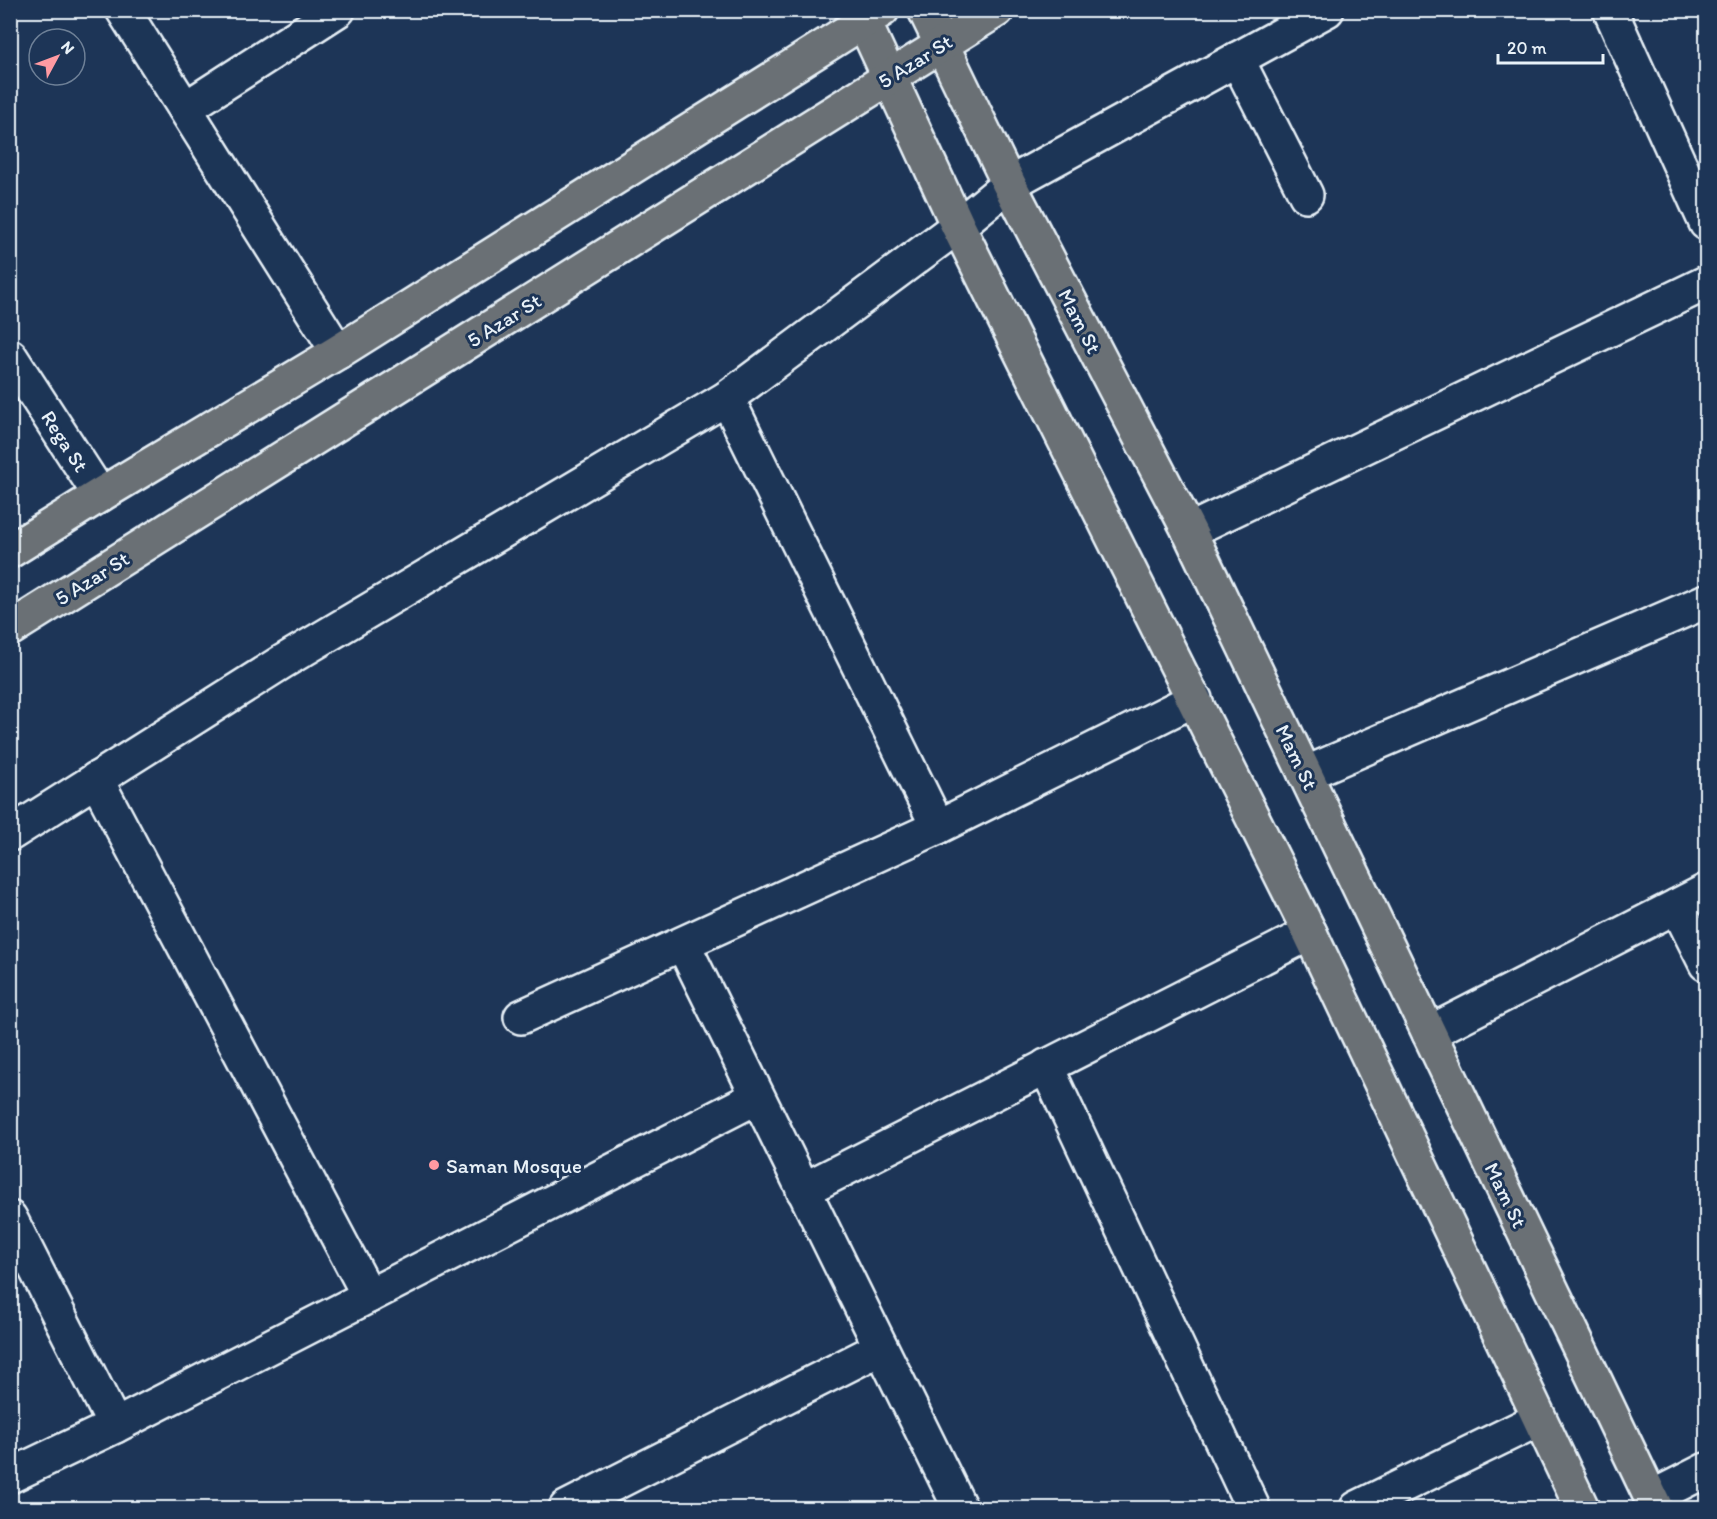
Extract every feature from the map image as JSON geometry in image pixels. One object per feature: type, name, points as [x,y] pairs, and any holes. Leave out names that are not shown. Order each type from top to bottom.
[{"type":"main road","name":"Mam St","points":[[925,10],[1009,183],[1189,531],[1654,1503]]},
{"type":"main road","name":"5 Azar St","points":[[10,629],[997,10]]},
{"type":"main road","points":[[10,551],[338,352],[873,16],[891,77],[958,226],[1310,933],[1582,1509]]},
{"type":"street","points":[[123,10],[338,352]]},
{"type":"street","points":[[186,108],[338,10]]},
{"type":"street","points":[[10,834],[282,662],[727,398],[958,226],[1009,183],[1327,10]]},
{"type":"street","points":[[1610,10],[1707,223]]},
{"type":"street","points":[[1237,59],[1306,195]]},
{"type":"street","points":[[1189,531],[1707,283]]},
{"type":"street","name":"Rega St","points":[[10,356],[100,495]]},
{"type":"street","points":[[727,398],[938,827]]},
{"type":"street","points":[[1305,774],[1707,601]]},
{"type":"street","points":[[521,1017],[938,827],[1195,699]]},
{"type":"street","points":[[96,779],[369,1296]]},
{"type":"street","points":[[1429,1033],[1707,891]]},
{"type":"street","points":[[1677,906],[1707,964]]},
{"type":"street","points":[[803,1190],[1310,933]]},
{"type":"street","points":[[683,944],[960,1509]]},
{"type":"street","points":[[1046,1066],[1253,1509]]},
{"type":"street","points":[[10,1476],[115,1426],[757,1097]]},
{"type":"street","points":[[10,1218],[115,1426]]},
{"type":"street","points":[[566,1509],[881,1348]]},
{"type":"street","points":[[1357,1509],[1539,1419]]},
{"type":"street","points":[[1654,1503],[1707,1470]]},
{"type":"place","name":"Saman Mosque","points":[[434,1165]]}]
